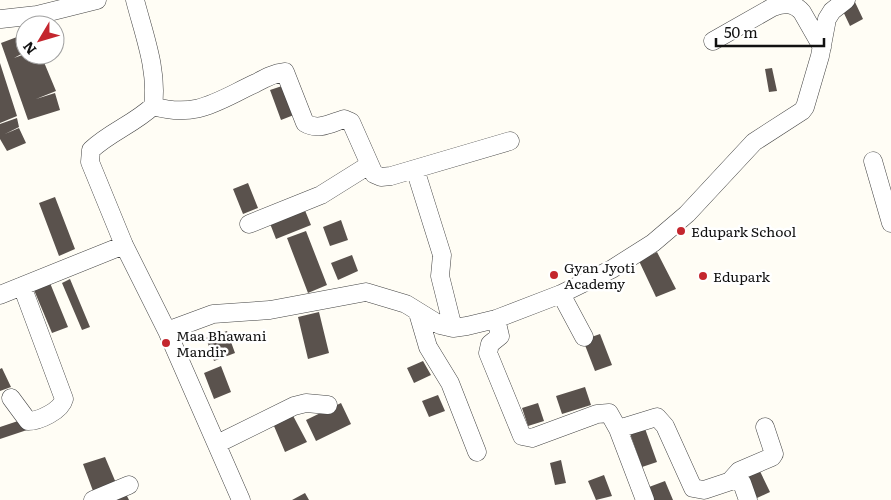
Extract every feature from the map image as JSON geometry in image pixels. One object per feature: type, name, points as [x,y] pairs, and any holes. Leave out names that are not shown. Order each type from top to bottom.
[{"type":"street","points":[[1,19],[37,15],[97,0]]},
{"type":"street","points":[[135,0],[153,72],[155,90],[153,106],[142,116],[102,140],[91,150],[90,162],[124,245],[167,331],[241,500]]},
{"type":"street","points":[[167,331],[213,314],[280,308],[366,292],[406,304],[431,322],[454,328],[496,319],[561,294],[628,260],[669,232],[754,142],[802,111],[822,47],[827,19],[832,11],[846,0]]},
{"type":"street","points":[[713,41],[773,6],[784,3],[798,7],[822,47]]},
{"type":"street","points":[[153,106],[173,112],[198,109],[270,76],[285,72],[305,122],[312,127],[320,127],[344,118],[351,122],[374,174],[381,177],[510,141]]},
{"type":"street","points":[[873,161],[891,223]]},
{"type":"street","points":[[249,224],[321,195],[370,165]]},
{"type":"street","points":[[415,169],[442,255],[440,276],[454,328]]},
{"type":"street","points":[[0,295],[124,245]]},
{"type":"street","points":[[10,398],[28,421],[35,421],[58,408],[64,399],[22,286]]},
{"type":"street","points":[[561,294],[584,337]]},
{"type":"street","points":[[418,313],[428,347],[450,383],[477,452]]},
{"type":"street","points":[[496,319],[500,336],[490,344],[488,353],[522,436],[532,438],[604,412],[609,413],[618,429],[645,500]]},
{"type":"street","points":[[217,444],[294,406],[306,403],[328,405]]},
{"type":"street","points":[[618,429],[657,416],[665,426],[693,488],[704,490],[737,479],[742,483],[748,500]]},
{"type":"street","points":[[730,480],[739,471],[772,457],[774,454],[765,427]]},
{"type":"street","points":[[93,500],[129,485]]},
{"type":"building","points":[[854,0],[863,19],[850,26],[841,7]]},
{"type":"building","points":[[15,38],[15,65],[45,65],[56,91],[36,99],[55,93],[60,110],[28,120],[1,43]]},
{"type":"building","points":[[0,63],[17,116],[0,123]]},
{"type":"building","points":[[772,68],[777,91],[769,92],[765,69]]},
{"type":"building","points":[[288,84],[299,113],[281,120],[270,90]]},
{"type":"building","points":[[17,118],[19,127],[5,134],[19,128],[26,143],[7,151],[0,139],[0,124]]},
{"type":"building","points":[[248,183],[258,208],[243,214],[233,189]]},
{"type":"building","points":[[55,197],[75,249],[59,256],[39,203]]},
{"type":"building","points":[[304,208],[311,225],[276,239],[269,221]]},
{"type":"building","points":[[341,220],[348,240],[330,246],[323,227]]},
{"type":"building","points":[[306,231],[327,285],[308,293],[287,238]]},
{"type":"building","points":[[657,252],[676,289],[656,297],[639,261]]},
{"type":"building","points":[[352,255],[358,271],[338,280],[331,263]]},
{"type":"building","points":[[70,279],[90,327],[82,330],[62,283]]},
{"type":"building","points":[[50,283],[68,327],[52,333],[34,290]]},
{"type":"building","points":[[319,312],[329,353],[308,359],[298,317]]},
{"type":"building","points":[[227,331],[235,353],[214,361],[206,338]]},
{"type":"building","points":[[600,334],[612,365],[595,371],[583,340]]},
{"type":"building","points":[[423,361],[431,375],[414,383],[407,368]]},
{"type":"building","points":[[221,366],[231,392],[214,399],[204,373]]},
{"type":"building","points":[[2,368],[11,387],[0,391],[0,369]]},
{"type":"building","points":[[585,387],[591,405],[562,414],[556,396]]},
{"type":"building","points":[[438,395],[445,411],[429,417],[422,401]]},
{"type":"building","points":[[341,403],[351,424],[316,441],[306,420]]},
{"type":"building","points":[[538,403],[544,421],[528,426],[522,408]]},
{"type":"building","points":[[290,410],[307,442],[285,452],[271,419]]},
{"type":"building","points":[[21,420],[27,430],[0,439],[0,427]]},
{"type":"building","points":[[643,423],[657,462],[642,467],[628,428]]},
{"type":"building","points":[[105,457],[116,483],[93,491],[83,464]]},
{"type":"building","points":[[561,460],[566,483],[555,485],[550,463]]},
{"type":"building","points":[[757,465],[770,492],[757,498],[744,471]]},
{"type":"building","points":[[604,475],[612,496],[596,500],[588,481]]},
{"type":"building","points":[[665,481],[673,500],[654,500],[649,487]]},
{"type":"building","points":[[125,492],[129,500],[108,500]]},
{"type":"building","points":[[305,493],[309,500],[292,500]]},
{"type":"place","name":"Edupark School","points":[[681,231]]},
{"type":"place","name":"Gyan Jyoti Academy","points":[[554,275]]},
{"type":"place","name":"Edupark","points":[[703,276]]},
{"type":"place","name":"Maa Bhawani Mandir","points":[[166,343]]}]
